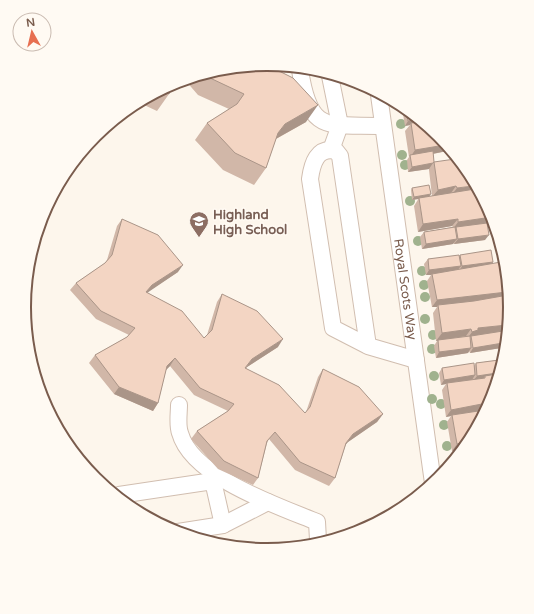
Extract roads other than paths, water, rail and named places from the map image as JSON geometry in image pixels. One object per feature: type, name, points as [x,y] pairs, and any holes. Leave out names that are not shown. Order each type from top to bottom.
[{"type":"street","points":[[301,74],[304,96],[311,112],[326,124],[383,126]]},
{"type":"street","points":[[331,80],[340,125],[331,150]]},
{"type":"street","name":"Royal Scots Way","points":[[380,100],[432,476]]},
{"type":"street","points":[[368,346],[340,156],[336,151],[323,151],[316,156],[310,178],[332,328],[368,346],[416,360]]},
{"type":"street","points":[[179,405],[180,432],[194,457],[218,480],[317,522],[318,537]]},
{"type":"street","points":[[124,494],[218,480]]},
{"type":"street","points":[[218,480],[223,525]]},
{"type":"street","points":[[191,530],[223,525],[268,502]]},
{"type":"place","name":"Highland High School","points":[[199,238]]}]
